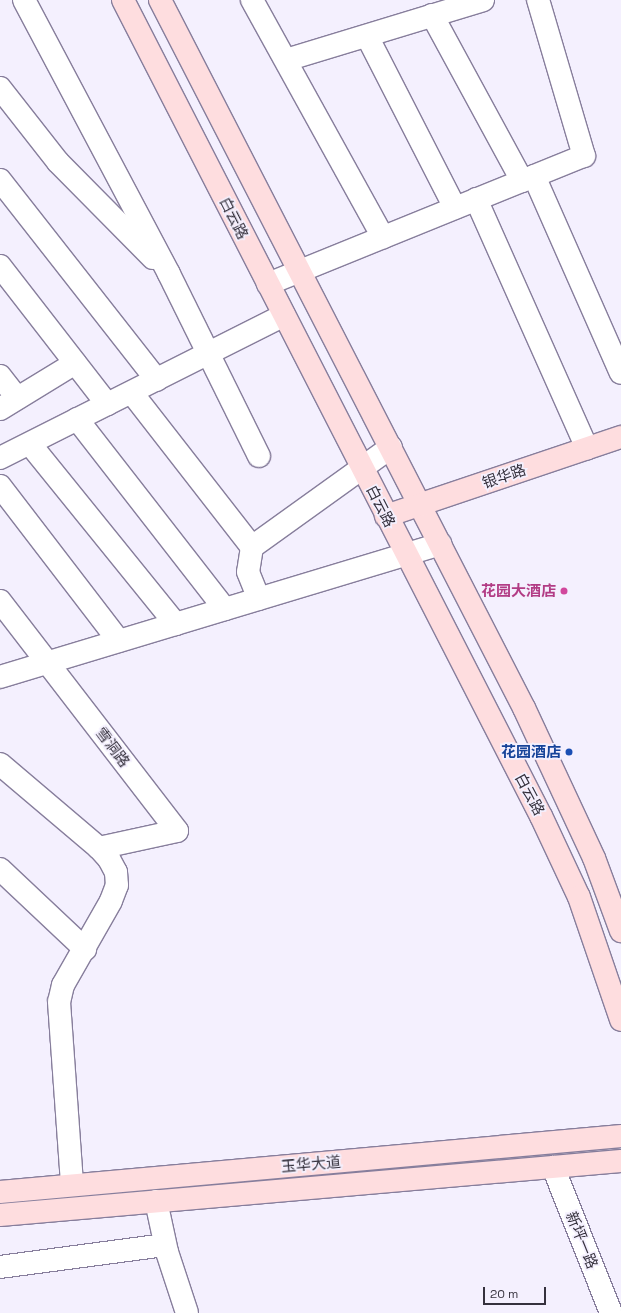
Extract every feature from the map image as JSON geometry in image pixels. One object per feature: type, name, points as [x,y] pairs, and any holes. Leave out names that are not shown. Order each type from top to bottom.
[{"type":"main road","name":"白云路","points":[[123,0],[562,859],[579,897],[621,1020]]},
{"type":"main road","name":"白云路","points":[[160,0],[524,708],[572,806],[621,931]]},
{"type":"main road","name":"银华路","points":[[386,516],[621,437]]},
{"type":"main road","name":"玉华大道","points":[[0,1192],[621,1136]]},
{"type":"main road","points":[[0,1215],[621,1161]]},
{"type":"street","points":[[24,0],[169,274],[259,456]]},
{"type":"street","points":[[252,0],[383,237]]},
{"type":"street","points":[[286,60],[483,0]]},
{"type":"street","points":[[268,284],[584,156],[538,0]]},
{"type":"street","points":[[432,15],[528,178],[621,373]]},
{"type":"street","points":[[367,36],[455,208]]},
{"type":"street","points":[[0,88],[58,162],[169,274]]},
{"type":"street","points":[[0,180],[157,380]]},
{"type":"street","points":[[476,200],[587,448]]},
{"type":"street","points":[[0,266],[107,404]]},
{"type":"street","points":[[0,458],[132,393],[284,315]]},
{"type":"street","points":[[0,376],[9,403],[75,363]]},
{"type":"street","points":[[132,393],[252,548]]},
{"type":"street","points":[[77,419],[225,609]]},
{"type":"street","points":[[30,444],[176,624]]},
{"type":"street","points":[[260,599],[248,572],[252,548],[390,447]]},
{"type":"street","points":[[0,486],[119,641]]},
{"type":"street","points":[[0,677],[440,544]]},
{"type":"street","name":"雪洞路","points":[[0,601],[49,662],[177,831],[99,848]]},
{"type":"street","points":[[0,764],[99,848],[109,859],[116,872],[117,885],[111,901],[85,949],[63,985],[59,1002],[72,1185]]},
{"type":"street","points":[[0,869],[85,949]]},
{"type":"street","name":"新坪一路","points":[[553,1167],[611,1313]]},
{"type":"street","points":[[156,1202],[165,1245],[187,1313]]},
{"type":"street","points":[[0,1267],[165,1245]]},
{"type":"place","name":"花园大酒店","points":[[564,591]]},
{"type":"place","name":"花园酒店","points":[[569,752]]}]
